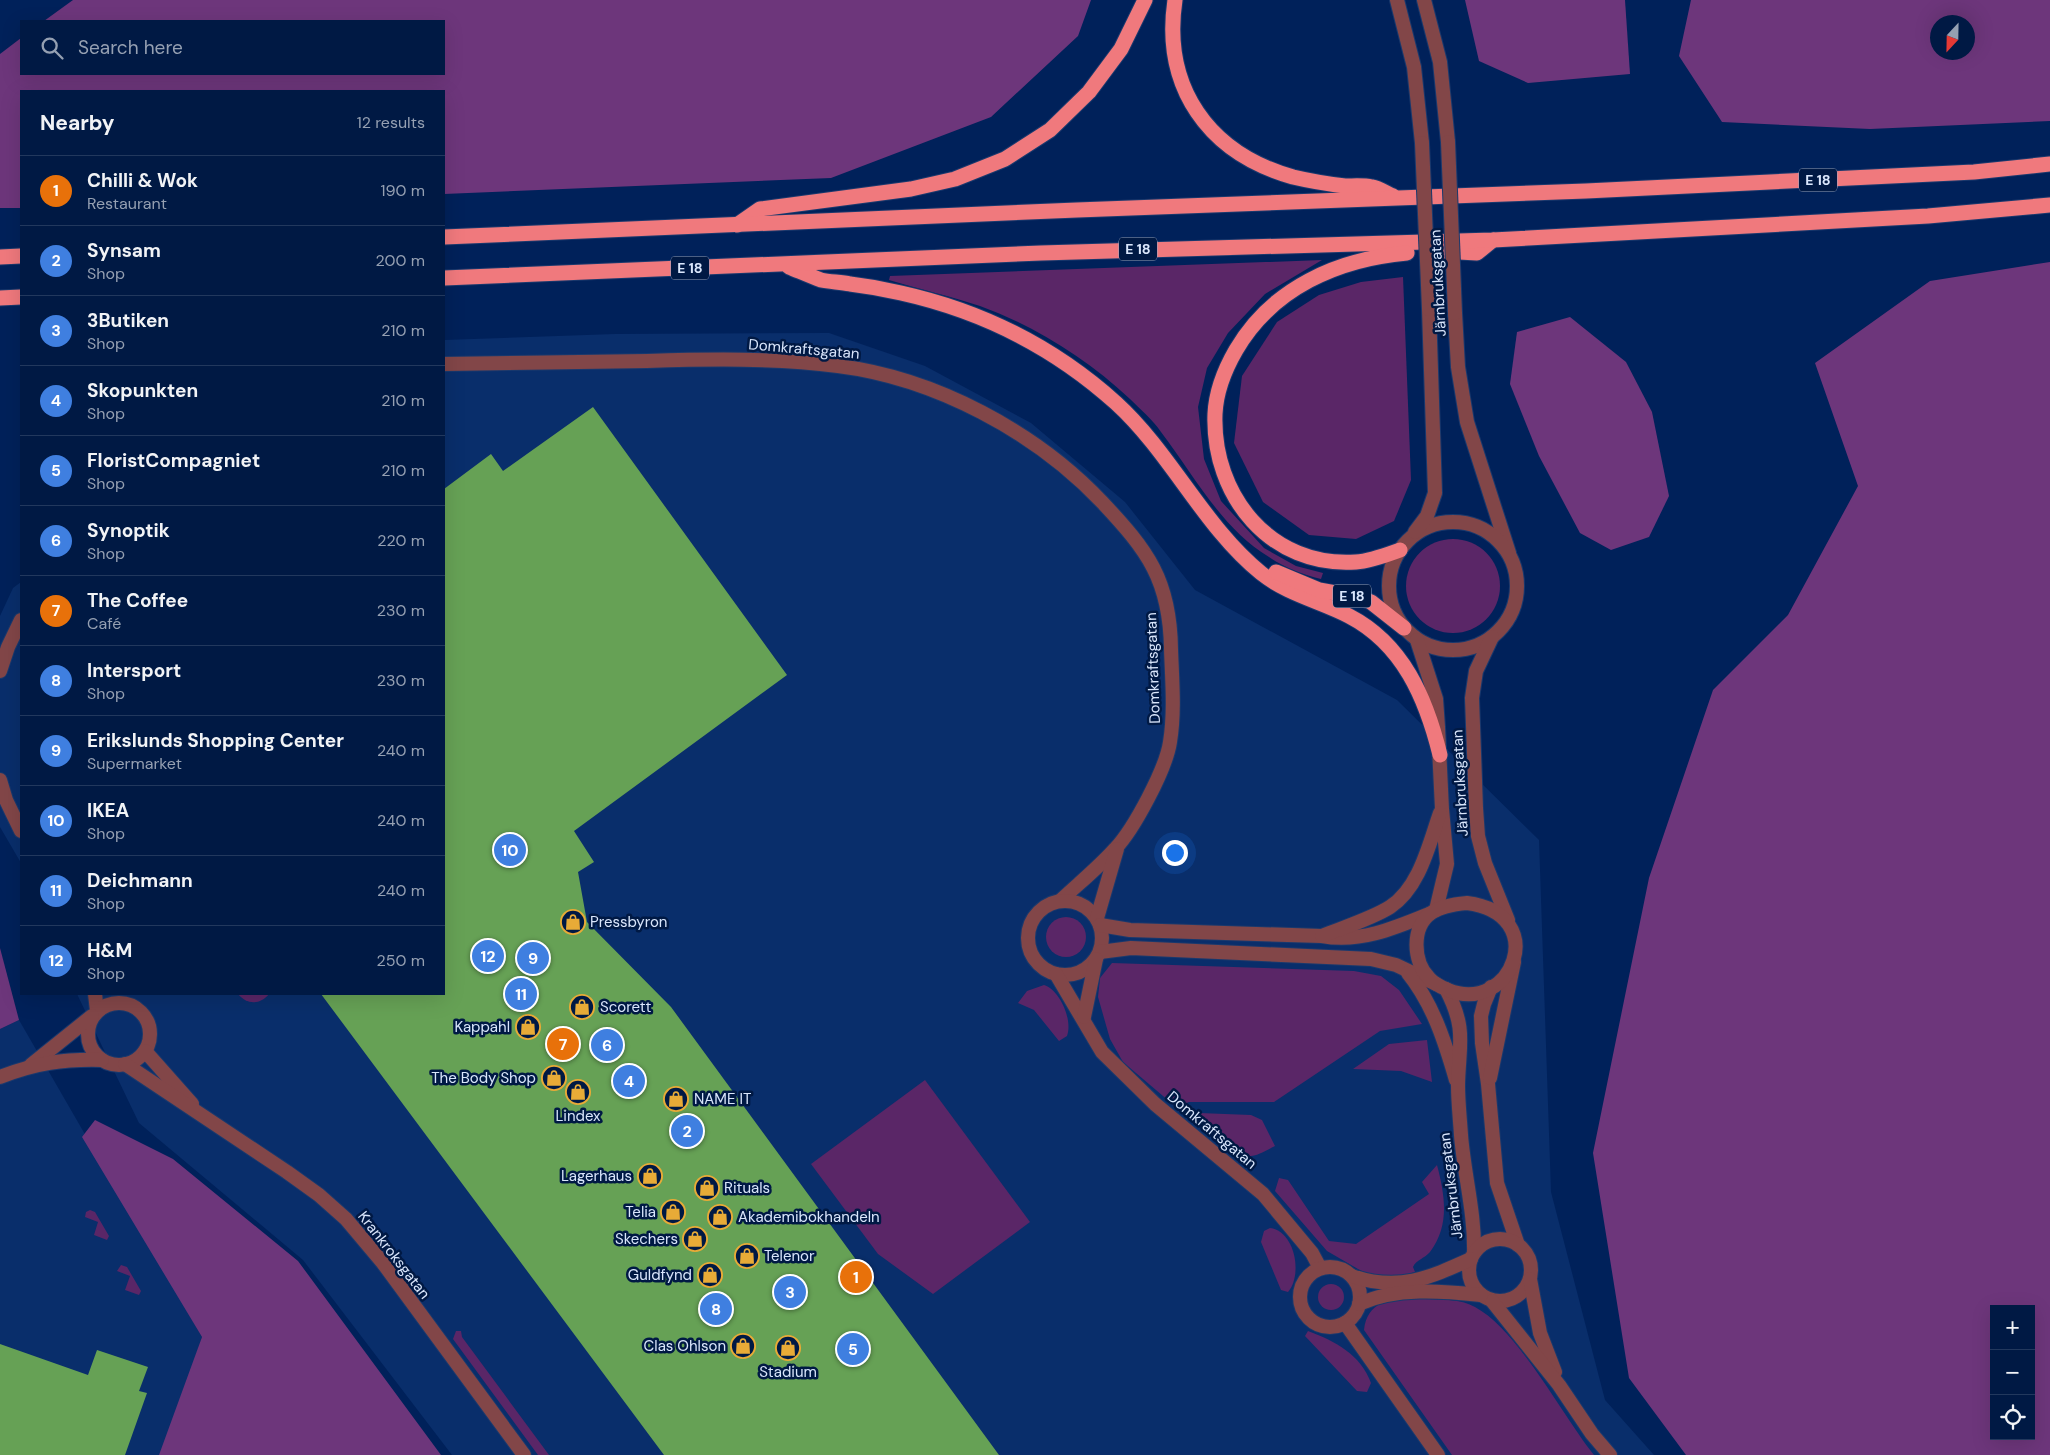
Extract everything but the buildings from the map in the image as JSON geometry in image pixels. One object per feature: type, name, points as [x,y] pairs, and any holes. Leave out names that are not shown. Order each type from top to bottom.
[{"type":"highway","points":[[737,225],[760,209],[911,189],[955,179],[1005,159],[1050,130],[1089,92],[1121,48],[1145,0]]},
{"type":"highway","name":"E 18","points":[[1175,0],[1171,24],[1172,49],[1178,75],[1188,99],[1203,121],[1221,140],[1243,155],[1292,176],[1318,182],[1372,187],[1395,197]]},
{"type":"highway","name":"E 18","points":[[445,237],[1395,197],[1586,191],[1974,172],[2050,164]]},
{"type":"highway","name":"E 18","points":[[445,278],[1208,247],[1392,245],[1928,216],[2050,205]]},
{"type":"highway","name":"E 18","points":[[1400,550],[1358,562],[1332,562],[1307,558],[1283,547],[1262,531],[1245,512],[1230,490],[1221,465],[1216,439],[1215,413],[1220,387],[1229,362],[1242,339],[1265,312],[1300,284],[1349,263],[1376,257],[1430,251],[1477,253],[1494,240]]},
{"type":"highway","points":[[0,257],[20,256]]},
{"type":"highway","name":"E 18","points":[[783,264],[822,280],[903,293],[956,308],[1006,328],[1054,355],[1098,387],[1138,424],[1223,532],[1244,552],[1267,568],[1292,581],[1319,590],[1358,597],[1370,602],[1404,628]]},
{"type":"highway","points":[[0,298],[20,297]]},
{"type":"highway","points":[[1223,532],[1241,556],[1263,575],[1288,590],[1349,616],[1373,631],[1394,651],[1408,671],[1423,700],[1440,755]]},
{"type":"street","name":"Järnbruksgatan","points":[[1397,0],[1414,67],[1422,143],[1435,493],[1427,516],[1411,538]]},
{"type":"street","name":"Järnbruksgatan","points":[[1424,0],[1440,62],[1448,142],[1458,367],[1467,422],[1511,559]]},
{"type":"street","name":"Domkraftsgatan","points":[[445,364],[759,360],[840,366],[902,380],[956,400],[1011,428],[1053,457],[1090,489],[1125,526],[1147,554],[1163,584],[1171,619],[1172,724],[1170,744],[1164,766],[1117,848],[1099,921]]},
{"type":"street","points":[[1445,523],[1471,525],[1489,533],[1504,547],[1511,559],[1517,584],[1516,596],[1505,624],[1492,637],[1472,647],[1450,650],[1434,648],[1418,640],[1404,628],[1394,612],[1389,592],[1390,575],[1400,550],[1411,538],[1425,529],[1445,523]]},
{"type":"street","points":[[0,671],[8,647],[20,622]]},
{"type":"street","name":"Järnbruksgatan","points":[[1492,637],[1476,671],[1472,698],[1476,808],[1478,836],[1485,863],[1510,925]]},
{"type":"street","name":"Järnbruksgatan","points":[[1418,640],[1436,699],[1447,864],[1432,912]]},
{"type":"street","points":[[0,780],[6,800],[20,829]]},
{"type":"street","points":[[1322,936],[1390,907],[1404,893],[1424,859],[1442,810]]},
{"type":"street","name":"Domkraftsgatan","points":[[1060,901],[1117,848]]},
{"type":"street","points":[[1084,1017],[1098,956],[1103,939],[1099,921],[1084,905],[1074,901],[1060,901],[1040,910],[1032,922],[1028,936],[1030,950],[1035,959],[1043,968],[1056,974],[1077,973],[1098,956],[1131,948],[1370,959],[1396,965],[1442,987],[1465,994],[1492,987],[1505,977],[1515,959]]},
{"type":"street","points":[[1099,921],[1130,930],[1336,938],[1382,933],[1432,912],[1457,904],[1476,904],[1498,912],[1510,925],[1516,942],[1515,959],[1488,1084]]},
{"type":"street","points":[[1432,912],[1422,924],[1417,937],[1416,951],[1420,966],[1428,978],[1442,987]]},
{"type":"street","name":"Järnbruksgatan","points":[[1396,965],[1408,973],[1428,1003],[1441,1031],[1458,1086]]},
{"type":"street","name":"Domkraftsgatan","points":[[1056,974],[1084,1017],[1102,1052],[1155,1104],[1263,1194],[1312,1253],[1320,1268]]},
{"type":"street","name":"Järnbruksgatan","points":[[1442,987],[1454,1004],[1461,1030],[1458,1086],[1461,1137],[1475,1230],[1473,1256]]},
{"type":"street","points":[[1492,987],[1484,1004],[1481,1029],[1497,1183],[1518,1245]]},
{"type":"street","points":[[95,995],[95,1014],[88,1027],[88,1040],[93,1051],[102,1060]]},
{"type":"street","points":[[0,1077],[30,1065],[70,1059],[102,1060],[113,1064],[125,1064],[136,1060],[145,1051],[150,1040],[150,1028],[144,1014],[128,999],[113,1003],[95,1014],[30,1065]]},
{"type":"street","name":"Krankroksgatan","points":[[145,1051],[201,1114]]},
{"type":"street","name":"Krankroksgatan","points":[[125,1064],[155,1086],[201,1114],[287,1172],[319,1195],[346,1220],[382,1263],[524,1455]]},
{"type":"street","points":[[1559,1385],[1540,1333],[1530,1279],[1531,1266],[1527,1254],[1518,1245],[1506,1240],[1494,1240],[1483,1244],[1473,1256],[1469,1272],[1472,1285],[1486,1298],[1559,1385],[1592,1434],[1610,1455]]},
{"type":"street","points":[[1352,1276],[1359,1289],[1359,1304],[1354,1315],[1345,1323],[1333,1327],[1321,1326],[1310,1320],[1302,1310],[1300,1298],[1302,1285],[1309,1275],[1320,1268],[1337,1267],[1352,1276],[1369,1282],[1394,1284],[1413,1282],[1473,1256]]},
{"type":"street","points":[[1359,1304],[1372,1298],[1392,1294],[1441,1292],[1508,1301],[1522,1293],[1530,1279]]},
{"type":"street","points":[[1345,1323],[1438,1455]]},
{"type":"shaded area","points":[[73,0],[1091,0],[1078,36],[991,117],[831,178],[445,194],[445,90],[20,90],[20,208],[0,208],[0,54],[20,39],[20,75],[445,75],[445,20],[45,20]]},
{"type":"shaded area","points":[[1465,0],[1625,0],[1630,74],[1528,83],[1479,61]]},
{"type":"shaded area","points":[[1691,0],[2050,0],[2050,121],[1870,129],[1722,122],[1679,56]]},
{"type":"shaded area","points":[[1322,260],[1265,294],[1228,333],[1207,368],[1198,407],[1204,459],[1221,501],[1264,548],[1296,566],[1323,573],[1321,579],[1300,573],[1281,564],[1252,545],[1222,516],[1209,500],[1150,419],[1113,384],[1078,357],[1021,323],[1000,314],[969,302],[889,280],[890,276]]},
{"type":"shaded area","points":[[2050,262],[2050,1455],[1686,1455],[1629,1378],[1593,1153],[1649,878],[1713,690],[1788,615],[1858,486],[1815,363],[1930,281]]},
{"type":"shaded area","points":[[1403,277],[1411,480],[1394,521],[1356,539],[1309,535],[1263,502],[1234,443],[1242,376],[1277,322],[1319,295],[1361,282]]},
{"type":"shaded area","points":[[1570,317],[1626,362],[1652,412],[1669,496],[1649,537],[1611,550],[1580,533],[1539,456],[1510,384],[1517,332]]},
{"type":"shaded area","points":[[829,333],[925,366],[1031,423],[1125,502],[1195,590],[1397,700],[1539,840],[1551,1192],[1605,1400],[1654,1455],[452,1455],[303,1260],[139,1123],[77,995],[445,995],[445,340],[615,334]]},
{"type":"shaded area","points":[[1453,539],[1471,543],[1486,553],[1496,568],[1500,586],[1496,604],[1486,619],[1471,629],[1453,633],[1435,629],[1420,619],[1410,604],[1406,586],[1410,568],[1420,553],[1435,543]]},
{"type":"shaded area","points":[[20,583],[20,861],[0,827],[0,616],[13,588]]},
{"type":"shaded area","points":[[1066,917],[1080,923],[1086,937],[1080,951],[1066,957],[1052,951],[1046,937],[1052,923]]},
{"type":"shaded area","points":[[0,948],[19,1020],[0,1029]]},
{"type":"shaded area","points":[[1112,963],[1354,971],[1381,976],[1399,990],[1422,1024],[1380,1031],[1274,1102],[1189,1102],[1176,1107],[1123,1062],[1110,1039],[1098,997],[1100,978]]},
{"type":"shaded area","points":[[1044,985],[1050,988],[1060,999],[1067,1014],[1067,1036],[1059,1041],[1034,1010],[1018,1003],[1027,991]]},
{"type":"shaded area","points":[[239,995],[268,995],[258,1002],[249,1002]]},
{"type":"shaded area","points":[[19,1020],[202,1337],[163,1455],[0,1455],[0,1029]]},
{"type":"shaded area","points":[[1427,1040],[1432,1082],[1401,1071],[1353,1069],[1389,1044]]},
{"type":"shaded area","points":[[925,1080],[1030,1222],[933,1294],[878,1254],[811,1164]]},
{"type":"shaded area","points":[[1199,1113],[1251,1115],[1262,1120],[1275,1146],[1251,1156],[1236,1153],[1190,1115]]},
{"type":"shaded area","points":[[95,1120],[173,1159],[298,1261],[441,1455],[159,1455],[202,1337],[82,1137]]},
{"type":"shaded area","points":[[1437,1165],[1444,1199],[1441,1231],[1430,1252],[1414,1265],[1415,1272],[1399,1277],[1370,1275],[1327,1251],[1275,1191],[1279,1178],[1288,1180],[1329,1241],[1356,1244],[1429,1194],[1422,1182]]},
{"type":"shaded area","points":[[90,1210],[95,1212],[109,1236],[107,1240],[94,1235],[98,1222],[85,1217],[86,1212]]},
{"type":"shaded area","points":[[1270,1228],[1279,1231],[1285,1237],[1291,1245],[1294,1255],[1295,1275],[1293,1284],[1288,1292],[1281,1290],[1261,1242],[1264,1231]]},
{"type":"shaded area","points":[[121,1265],[127,1267],[141,1291],[139,1295],[125,1290],[130,1276],[117,1271]]},
{"type":"shaded area","points":[[1331,1284],[1340,1288],[1344,1297],[1340,1306],[1331,1310],[1322,1306],[1318,1297],[1322,1288]]},
{"type":"shaded area","points":[[1398,1299],[1453,1300],[1464,1303],[1475,1307],[1491,1318],[1523,1353],[1594,1455],[1452,1455],[1364,1330],[1367,1318],[1372,1310],[1380,1304]]},
{"type":"shaded area","points":[[456,1331],[461,1331],[462,1337],[549,1455],[538,1455],[453,1339]]},
{"type":"shaded area","points":[[1308,1331],[1337,1344],[1353,1356],[1371,1383],[1367,1392],[1357,1391],[1305,1336]]},
{"type":"place","name":"IKEA","points":[[510,850]]},
{"type":"place","name":"Pressbyron","points":[[573,922]]},
{"type":"place","name":"H&M","points":[[488,956]]},
{"type":"place","name":"Erikslunds Shopping Center","points":[[533,958]]},
{"type":"place","name":"Deichmann","points":[[521,994]]},
{"type":"place","name":"Scorett","points":[[582,1007]]},
{"type":"place","name":"Kappahl","points":[[528,1027]]},
{"type":"place","name":"The Coffee","points":[[563,1044]]},
{"type":"place","name":"Synoptik","points":[[607,1045]]},
{"type":"place","name":"The Body Shop","points":[[554,1078]]},
{"type":"place","name":"Skopunkten","points":[[629,1081]]},
{"type":"place","name":"Lindex","points":[[578,1092]]},
{"type":"place","name":"NAME IT","points":[[676,1099]]},
{"type":"place","name":"Synsam","points":[[687,1131]]},
{"type":"place","name":"Lagerhaus","points":[[650,1176]]},
{"type":"place","name":"Rituals","points":[[707,1188]]},
{"type":"place","name":"Telia","points":[[673,1212]]},
{"type":"place","name":"Akademibokhandeln","points":[[720,1217]]},
{"type":"place","name":"Skechers","points":[[695,1239]]},
{"type":"place","name":"Telenor","points":[[747,1256]]},
{"type":"place","name":"Guldfynd","points":[[710,1275]]},
{"type":"place","name":"Chilli & Wok","points":[[856,1277]]},
{"type":"place","name":"3Butiken","points":[[790,1292]]},
{"type":"place","name":"Intersport","points":[[716,1309]]},
{"type":"place","name":"Clas Ohlson","points":[[743,1346]]},
{"type":"place","name":"Stadium","points":[[788,1348]]},
{"type":"place","name":"FloristCompagniet","points":[[853,1349]]}]
